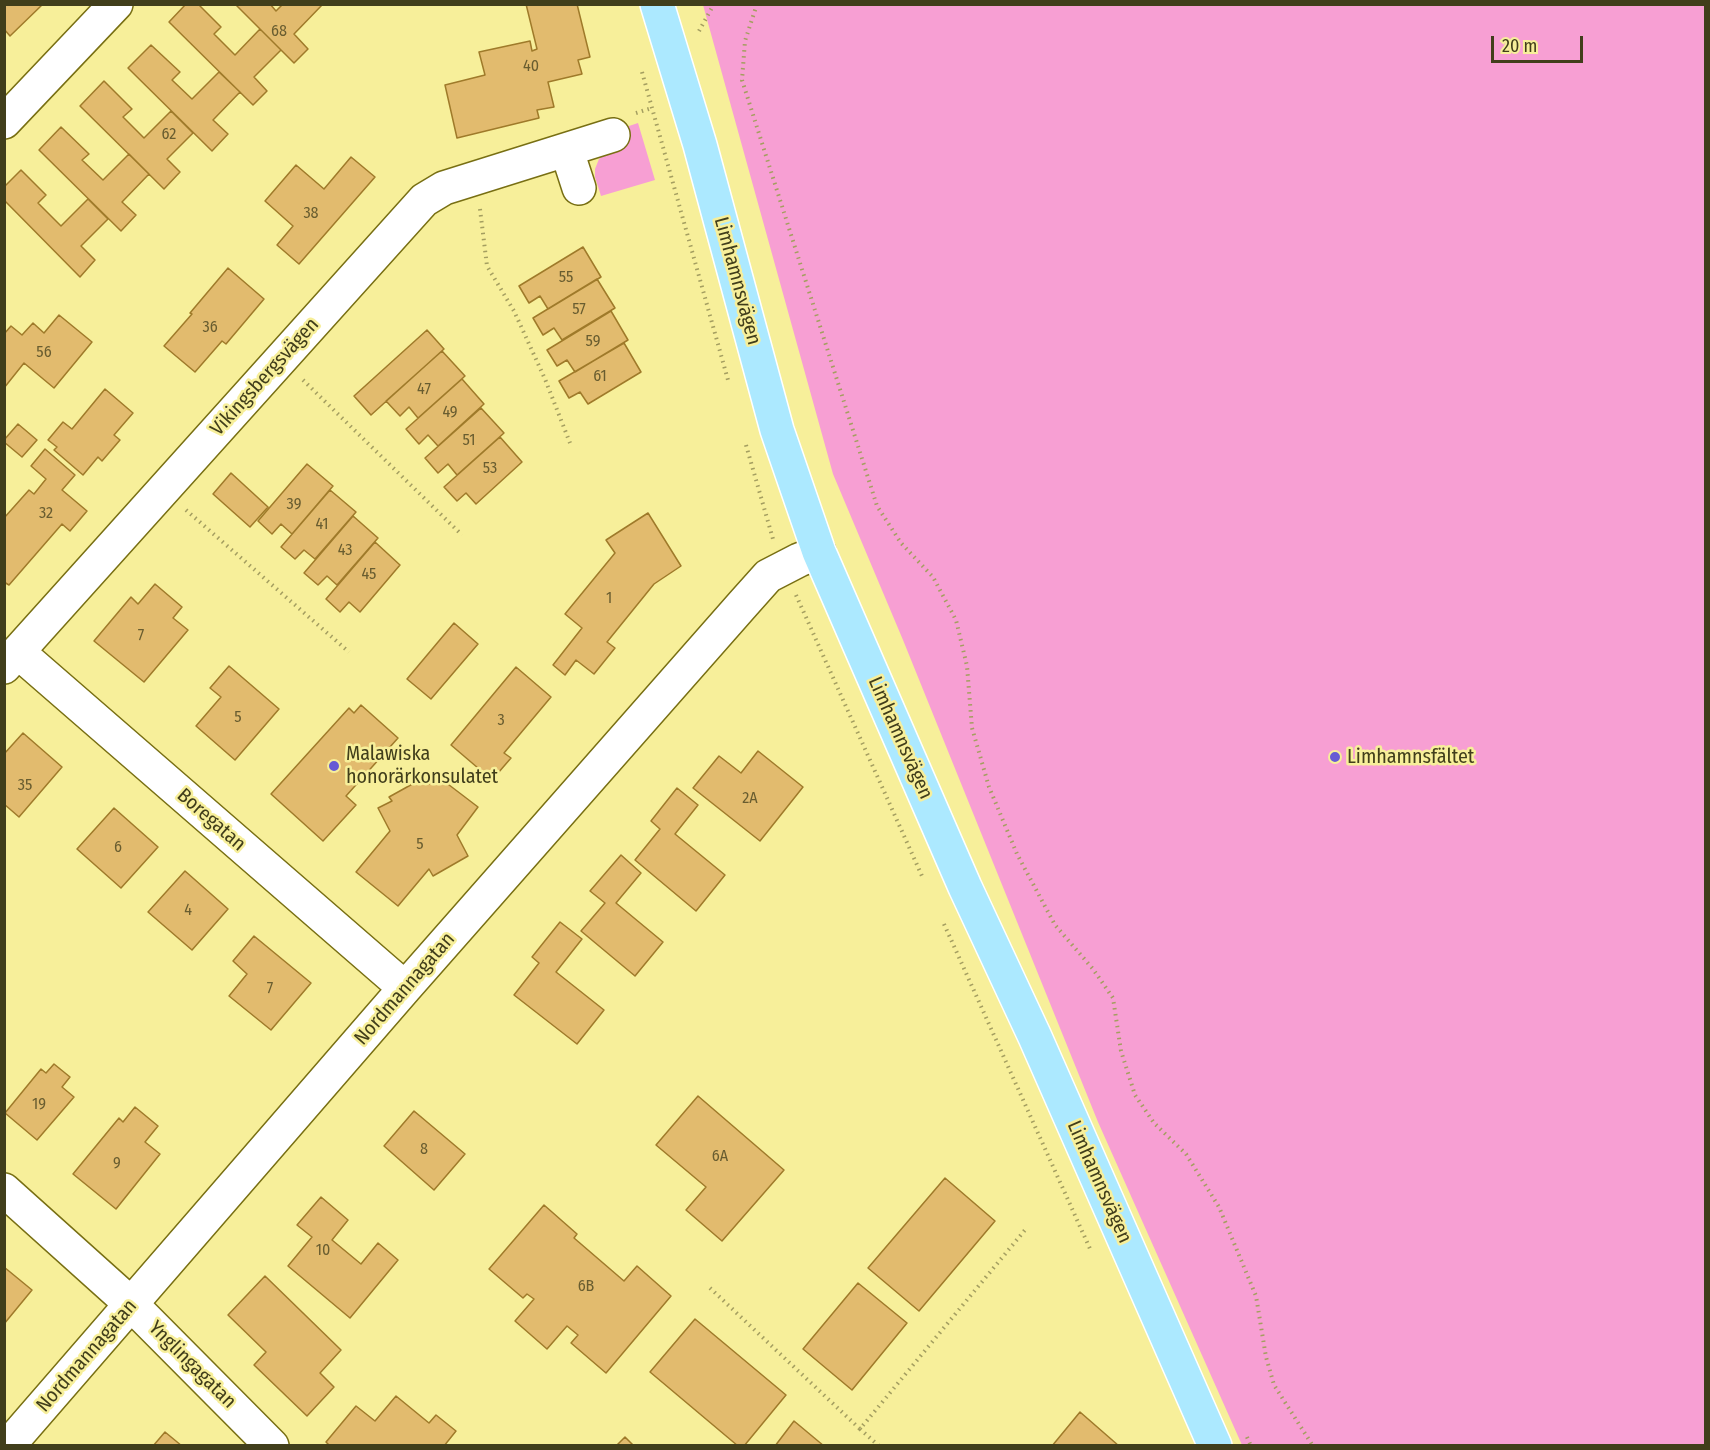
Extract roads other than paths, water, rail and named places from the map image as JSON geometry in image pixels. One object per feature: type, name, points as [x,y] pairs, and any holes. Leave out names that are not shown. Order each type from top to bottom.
[{"type":"main road","name":"Limhamnsvägen","points":[[657,4],[700,145],[777,430],[819,552],[960,877],[1035,1037],[1215,1446]]},
{"type":"street","points":[[4,122],[116,4]]},
{"type":"street","name":"Vikingsbergsvägen","points":[[11,660],[424,200],[444,188],[614,135]]},
{"type":"street","points":[[567,151],[579,188]]},
{"type":"street","name":"Nordmannagatan","points":[[8,1446],[405,988],[768,576],[819,552]]},
{"type":"street","name":"Boregatan","points":[[11,660],[405,988]]},
{"type":"street","name":"Ynglingagatan","points":[[4,1190],[131,1304],[272,1446]]},
{"type":"place","name":"Limhamnsfältet","points":[[1335,757]]},
{"type":"place","name":"Malawiska honorärkonsulatet","points":[[334,766]]}]
